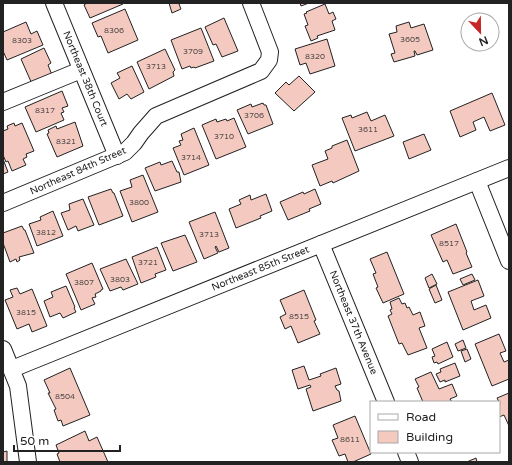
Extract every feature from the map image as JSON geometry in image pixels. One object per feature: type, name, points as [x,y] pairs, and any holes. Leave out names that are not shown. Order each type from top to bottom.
[{"type":"street","name":"Northeast 38th Court","points":[[54,3],[117,156]]},
{"type":"street","name":"Northeast 84th Street","points":[[3,203],[117,156],[130,148],[156,116],[257,73],[264,68],[269,60],[269,48],[251,3]]},
{"type":"street","points":[[3,102],[82,70]]},
{"type":"street","name":"Northeast 85th Street","points":[[12,369],[509,168]]},
{"type":"street","points":[[477,181],[509,261]]},
{"type":"street","name":"Northeast 37th Avenue","points":[[322,244],[386,401]]},
{"type":"street","points":[[3,349],[18,386],[28,462]]},
{"type":"building","points":[[87,3],[123,4],[90,18],[84,5]]},
{"type":"building","points":[[169,3],[181,3],[179,4],[181,9],[172,13]]},
{"type":"building","points":[[300,3],[309,3],[301,6]]},
{"type":"building","points":[[325,4],[329,14],[333,12],[336,19],[332,21],[335,30],[317,36],[318,38],[311,41],[305,26],[308,25],[304,14]]},
{"type":"building","points":[[125,9],[138,40],[108,53],[101,36],[98,37],[92,23]]},
{"type":"building","points":[[224,18],[238,51],[222,57],[216,44],[213,45],[205,27]]},
{"type":"building","points":[[26,22],[31,34],[37,31],[43,45],[7,60],[3,51],[3,32]]},
{"type":"building","points":[[409,22],[411,28],[424,24],[433,50],[417,55],[414,51],[415,56],[394,62],[391,54],[395,53],[389,34],[397,32],[396,26]]},
{"type":"building","points":[[201,28],[214,61],[195,68],[191,68],[190,66],[182,69],[171,40]]},
{"type":"building","points":[[327,39],[335,66],[310,74],[306,63],[300,65],[295,49]]},
{"type":"building","points":[[44,48],[51,63],[48,65],[52,75],[32,84],[21,59]]},
{"type":"building","points":[[165,49],[175,70],[173,72],[174,76],[149,89],[137,62]]},
{"type":"building","points":[[132,66],[144,92],[131,99],[127,94],[119,99],[111,83],[120,78],[117,73]]},
{"type":"building","points":[[299,76],[315,92],[294,111],[275,93],[286,82],[289,85]]},
{"type":"building","points":[[62,91],[68,106],[62,108],[64,112],[61,113],[64,120],[36,132],[25,107]]},
{"type":"building","points":[[492,93],[505,125],[490,131],[484,117],[473,122],[476,130],[460,137],[450,111]]},
{"type":"building","points":[[263,103],[266,105],[273,124],[248,134],[237,110],[251,104],[252,107]]},
{"type":"building","points":[[367,112],[371,121],[385,115],[394,136],[355,151],[342,118],[351,115],[352,118]]},
{"type":"building","points":[[234,118],[246,147],[216,159],[202,125],[216,119],[217,122],[226,119],[227,121]]},
{"type":"building","points":[[75,122],[83,146],[57,157],[47,134],[49,133],[48,130],[56,126],[57,129]]},
{"type":"building","points":[[14,123],[15,126],[22,123],[34,151],[26,154],[27,157],[23,159],[26,165],[12,171],[8,161],[6,162],[3,155],[3,131],[8,129],[7,126]]},
{"type":"building","points":[[194,128],[209,165],[184,175],[173,148],[181,145],[179,141],[183,140],[181,134]]},
{"type":"building","points":[[424,134],[431,150],[409,159],[403,142]]},
{"type":"building","points":[[347,140],[359,171],[333,183],[332,181],[320,186],[312,165],[328,159],[325,151],[332,148],[332,146]]},
{"type":"building","points":[[3,159],[8,172],[3,174]]},
{"type":"building","points":[[172,161],[177,172],[179,172],[181,182],[155,191],[145,168],[160,162],[161,165]]},
{"type":"building","points":[[143,175],[158,212],[132,222],[120,191],[132,187],[130,180]]},
{"type":"building","points":[[111,189],[123,216],[99,225],[88,197]]},
{"type":"building","points":[[315,189],[321,204],[309,209],[310,211],[288,220],[280,202],[303,192],[304,194]]},
{"type":"building","points":[[266,194],[272,211],[260,216],[261,218],[236,228],[229,209],[241,204],[239,200],[250,195],[251,200]]},
{"type":"building","points":[[83,199],[94,225],[78,231],[76,226],[68,230],[61,213],[70,210],[69,204]]},
{"type":"building","points":[[53,211],[63,236],[37,246],[29,224],[41,220],[40,217]]},
{"type":"building","points":[[215,212],[229,248],[219,252],[216,246],[215,247],[218,253],[204,259],[189,222]]},
{"type":"building","points":[[456,224],[472,267],[453,274],[447,260],[443,262],[431,235]]},
{"type":"building","points":[[22,226],[34,253],[19,257],[20,260],[17,262],[16,259],[10,262],[3,243],[3,233]]},
{"type":"building","points":[[185,235],[197,262],[173,271],[161,243]]},
{"type":"building","points":[[157,247],[166,270],[155,274],[156,277],[141,283],[132,257]]},
{"type":"building","points":[[387,252],[404,294],[383,303],[376,288],[378,287],[373,274],[376,273],[370,259]]},
{"type":"building","points":[[126,259],[138,284],[123,290],[121,287],[110,291],[100,269]]},
{"type":"building","points":[[92,263],[103,289],[95,294],[96,297],[92,298],[95,304],[81,310],[66,274]]},
{"type":"building","points":[[432,274],[437,284],[429,288],[425,278]]},
{"type":"building","points":[[472,274],[475,280],[463,285],[460,279]]},
{"type":"building","points":[[478,280],[484,296],[471,301],[474,310],[486,305],[491,318],[463,330],[448,292]]},
{"type":"building","points":[[436,285],[442,300],[435,303],[429,289]]},
{"type":"building","points":[[66,286],[76,312],[63,318],[60,313],[50,317],[44,301],[53,297],[51,292]]},
{"type":"building","points":[[17,288],[20,294],[32,289],[47,326],[32,332],[29,324],[17,329],[5,300],[13,297],[10,290]]},
{"type":"building","points":[[304,290],[320,334],[298,343],[291,326],[285,329],[280,317],[286,314],[280,300]]},
{"type":"building","points":[[399,298],[402,304],[405,303],[407,308],[409,307],[413,315],[420,312],[425,326],[419,328],[427,348],[408,355],[402,343],[399,344],[388,316],[392,314],[390,310],[392,309],[390,302]]},
{"type":"building","points":[[499,334],[506,351],[500,353],[504,362],[509,360],[509,379],[492,386],[475,344]]},
{"type":"building","points":[[463,340],[466,348],[458,351],[455,344]]},
{"type":"building","points":[[447,342],[453,357],[438,364],[437,362],[434,363],[432,357],[435,356],[432,349]]},
{"type":"building","points":[[467,349],[471,359],[465,362],[461,351]]},
{"type":"building","points":[[455,363],[460,376],[445,382],[445,380],[440,382],[436,374],[441,372],[440,369]]},
{"type":"building","points":[[304,366],[309,380],[321,376],[320,374],[336,368],[341,384],[335,386],[339,391],[341,401],[313,411],[306,389],[311,387],[310,385],[298,389],[292,370]]},
{"type":"building","points":[[70,368],[90,415],[63,426],[61,420],[58,421],[54,410],[56,409],[48,393],[50,393],[44,380]]},
{"type":"building","points":[[431,372],[439,389],[452,384],[457,396],[450,399],[451,401],[423,401],[415,379]]},
{"type":"building","points":[[509,393],[509,426],[504,415],[500,417],[500,401],[497,398]]},
{"type":"building","points":[[355,416],[371,454],[353,462],[348,462],[345,454],[339,456],[332,440],[338,438],[333,425]]},
{"type":"building","points":[[85,431],[89,441],[97,437],[108,462],[60,462],[56,445]]},
{"type":"building","points":[[7,451],[7,462],[3,462],[3,452]]},
{"type":"building","points":[[476,458],[477,462],[467,462],[469,461]]}]
